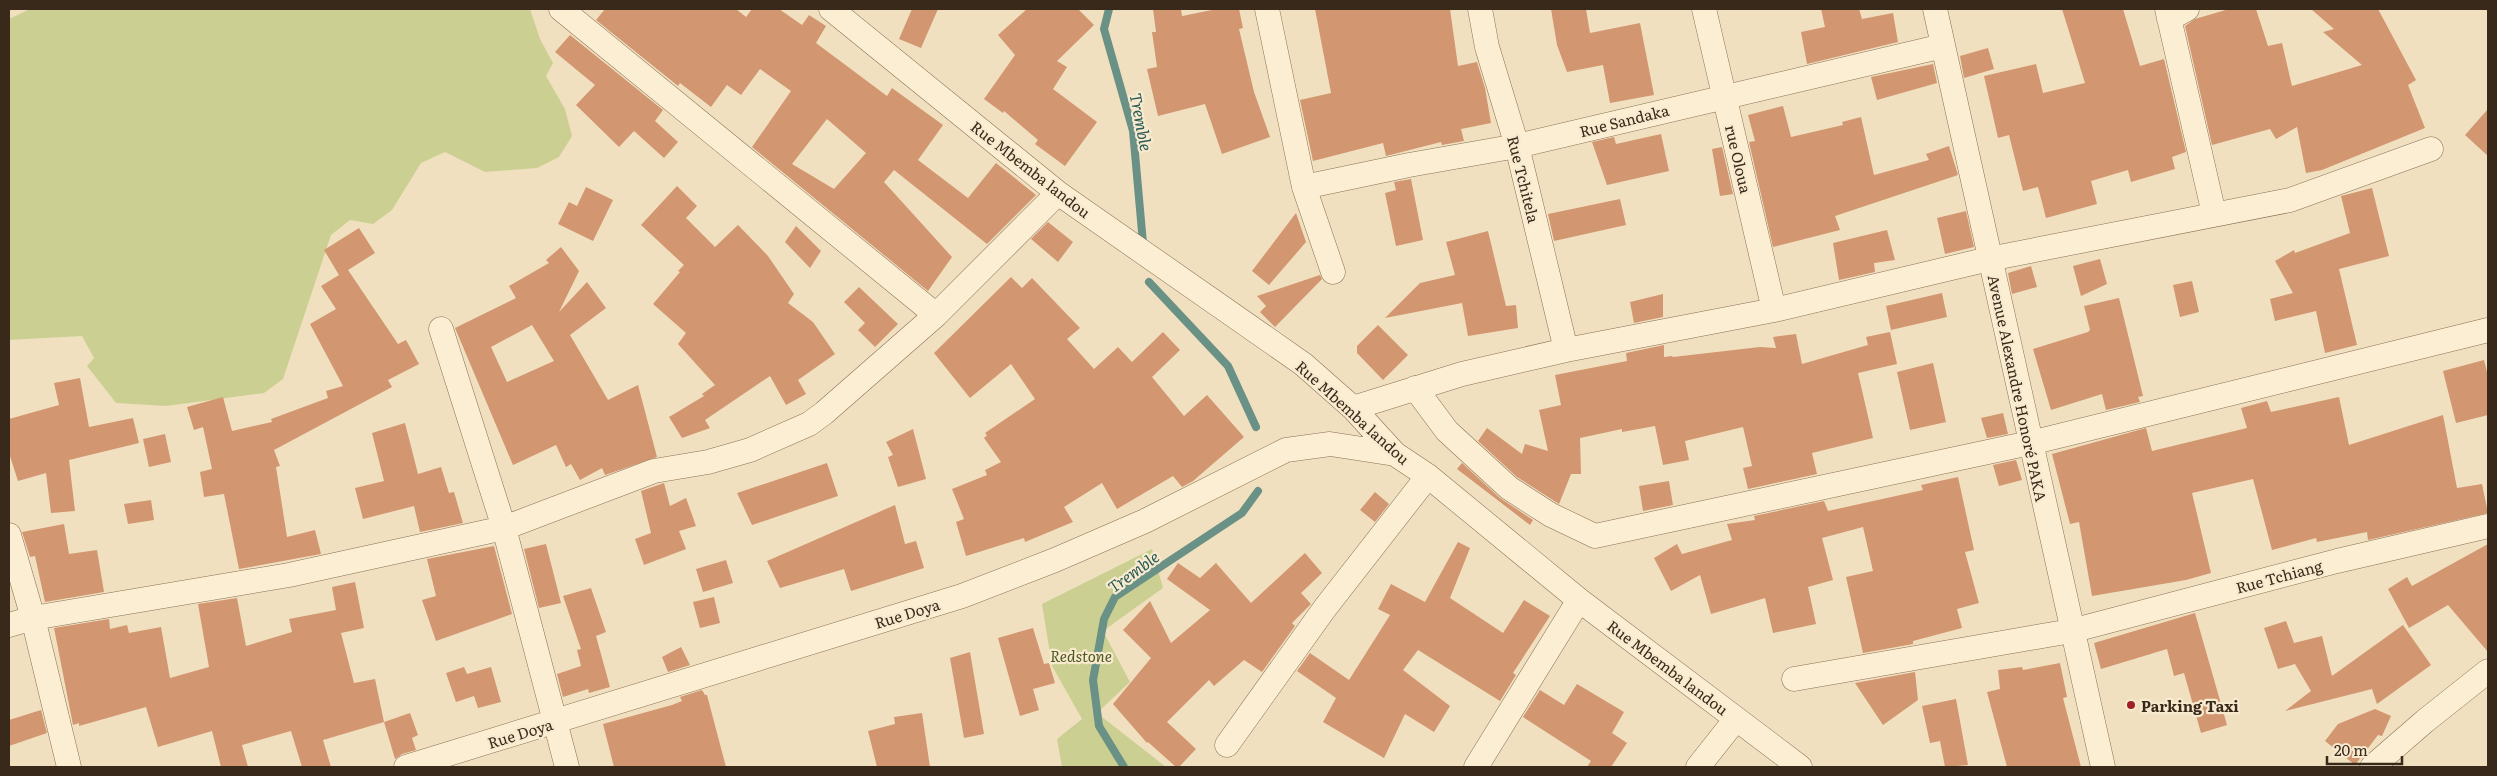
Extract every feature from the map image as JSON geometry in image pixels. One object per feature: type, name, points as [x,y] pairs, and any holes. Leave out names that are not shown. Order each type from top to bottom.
[{"type":"street","points":[[561,9],[936,315]]},
{"type":"street","name":"Rue Mbemba landou","points":[[831,9],[1058,193],[1303,364],[1353,408],[1395,454],[1428,476],[1580,600],[1800,767]]},
{"type":"street","points":[[1267,9],[1304,187],[1333,272]]},
{"type":"street","name":"Rue Tchitela","points":[[1480,9],[1487,47],[1517,146],[1566,350]]},
{"type":"street","name":"rue Oloua","points":[[1704,9],[1774,310]]},
{"type":"street","name":"Avenue Alexandre Honoré PAKA","points":[[1935,9],[2071,631],[2103,767]]},
{"type":"street","points":[[2174,12],[2214,214]]},
{"type":"street","name":"Rue Sandaka","points":[[1304,187],[1409,164],[1517,146],[1724,95],[1943,46]]},
{"type":"street","points":[[1353,408],[1462,374],[1566,350],[1774,310],[1989,259],[2290,200],[2431,149]]},
{"type":"street","points":[[9,625],[33,618],[289,575],[504,528],[654,471],[708,462],[750,450],[809,424],[824,413],[936,315],[1058,193]]},
{"type":"street","points":[[441,329],[504,528],[567,767]]},
{"type":"street","points":[[1415,388],[1447,431],[1509,488],[1551,515],[1595,536],[2030,443],[2488,330]]},
{"type":"street","name":"Rue Doya","points":[[406,767],[962,596],[1055,560],[1145,521],[1286,450],[1330,444],[1395,454]]},
{"type":"street","points":[[1226,746],[1325,608],[1428,476]]},
{"type":"street","name":"Rue Tchiang","points":[[1794,680],[2071,631],[2337,561],[2488,526]]},
{"type":"street","points":[[9,535],[33,618],[70,767]]},
{"type":"street","points":[[1476,767],[1580,600]]},
{"type":"street","points":[[2372,767],[2425,721],[2488,671]]},
{"type":"street","points":[[1698,767],[1736,718]]},
{"type":"green space","points":[[30,9],[530,9],[540,39],[553,63],[546,76],[565,109],[572,136],[559,157],[537,168],[485,172],[445,152],[421,163],[392,210],[373,224],[350,220],[331,235],[283,379],[264,393],[166,406],[116,403],[87,366],[94,358],[82,336],[9,340],[9,19]]},
{"type":"green space","name":"Redstone","points":[[1152,549],[1163,588],[1103,631],[1130,682],[1097,713],[1166,767],[1062,767],[1057,739],[1082,719],[1052,666],[1042,604]]},
{"type":"building","points":[[605,9],[736,9],[746,17],[752,9],[779,9],[802,25],[809,15],[826,26],[816,43],[887,96],[892,88],[943,125],[918,160],[968,198],[996,163],[1036,195],[987,244],[894,170],[884,182],[952,257],[928,291],[752,147],[791,91],[760,69],[741,95],[727,85],[711,107],[680,83],[678,86],[596,20]],"holes":[[[827,119],[866,153],[834,189],[792,164]]]},
{"type":"building","points":[[912,9],[938,9],[921,48],[899,39]]},
{"type":"building","points":[[1027,9],[1078,9],[1094,25],[1057,61],[1067,67],[1053,89],[1097,122],[1065,166],[1035,144],[1038,140],[1004,111],[1003,113],[984,99],[1015,55],[998,35]]},
{"type":"building","points":[[1153,9],[1181,9],[1182,16],[1217,9],[1239,9],[1243,28],[1239,29],[1254,92],[1270,137],[1222,154],[1205,104],[1158,116],[1147,69],[1157,67],[1152,32],[1156,32]]},
{"type":"building","points":[[1315,9],[1450,9],[1458,66],[1477,62],[1485,88],[1491,123],[1461,129],[1464,141],[1442,145],[1441,142],[1386,156],[1383,143],[1313,161],[1300,100],[1331,93]]},
{"type":"building","points":[[1551,9],[1586,9],[1590,33],[1640,23],[1654,95],[1610,103],[1603,65],[1567,72],[1557,45]]},
{"type":"building","points":[[1821,9],[1859,9],[1862,19],[1893,13],[1898,42],[1807,64],[1801,32],[1825,27]]},
{"type":"building","points":[[2062,9],[2123,9],[2140,66],[2164,59],[2186,152],[2172,157],[2175,169],[2131,182],[2128,170],[2091,181],[2097,204],[2046,218],[2038,187],[2023,191],[2009,135],[1998,138],[1984,76],[2036,64],[2043,93],[2085,83]]},
{"type":"building","points":[[2229,9],[2256,9],[2268,46],[2282,43],[2292,86],[2362,65],[2323,32],[2334,29],[2311,9],[2378,9],[2416,80],[2408,85],[2425,128],[2322,170],[2306,173],[2297,127],[2276,139],[2270,129],[2212,145],[2185,26],[2195,19]]},
{"type":"building","points":[[570,35],[663,110],[655,121],[678,142],[664,158],[634,131],[619,147],[576,105],[595,85],[555,52]]},
{"type":"building","points":[[1988,48],[1994,69],[1964,78],[1960,56]]},
{"type":"building","points":[[1933,64],[1937,83],[1877,100],[1871,77]]},
{"type":"building","points":[[1783,106],[1791,137],[1843,125],[1842,122],[1861,117],[1874,175],[1929,160],[1926,154],[1949,146],[1958,175],[1835,216],[1840,230],[1773,247],[1749,142],[1755,141],[1748,115]]},
{"type":"building","points":[[2488,109],[2488,156],[2465,135]]},
{"type":"building","points":[[1661,134],[1669,171],[1607,185],[1592,142],[1614,137],[1616,144]]},
{"type":"building","points":[[1722,147],[1733,194],[1720,196],[1712,149]]},
{"type":"building","points":[[1411,179],[1423,240],[1396,246],[1385,193],[1396,190],[1394,182]]},
{"type":"building","points":[[677,186],[697,206],[686,218],[715,247],[738,225],[768,256],[794,294],[788,303],[813,322],[835,354],[798,380],[806,394],[786,405],[770,376],[705,420],[710,428],[682,438],[669,417],[704,396],[702,394],[715,385],[678,344],[686,333],[653,304],[684,265],[641,225]]},
{"type":"building","points":[[586,187],[613,200],[593,241],[558,224],[569,202],[577,206]]},
{"type":"building","points":[[2372,188],[2389,256],[2339,269],[2357,345],[2325,353],[2316,311],[2275,321],[2270,299],[2293,293],[2275,261],[2294,250],[2295,253],[2350,233],[2341,196]]},
{"type":"building","points":[[1620,199],[1626,225],[1554,241],[1548,214]]},
{"type":"building","points":[[1966,211],[1974,247],[1945,254],[1937,218]]},
{"type":"building","points":[[1296,213],[1306,242],[1269,285],[1252,271]]},
{"type":"building","points":[[1048,222],[1073,242],[1058,262],[1031,239]]},
{"type":"building","points":[[796,226],[821,251],[810,268],[785,242]]},
{"type":"building","points":[[359,228],[375,253],[348,270],[398,344],[406,340],[419,364],[388,380],[392,387],[274,450],[280,466],[276,467],[287,537],[315,530],[321,554],[239,569],[224,494],[204,497],[200,472],[212,469],[203,427],[194,430],[187,407],[223,397],[232,431],[272,422],[271,419],[328,398],[326,391],[343,386],[310,324],[336,309],[321,286],[339,275],[324,250]]},
{"type":"building","points":[[1887,230],[1895,260],[1874,263],[1875,272],[1839,280],[1833,243]]},
{"type":"building","points":[[1488,231],[1506,306],[1516,305],[1518,328],[1468,336],[1462,303],[1385,318],[1420,283],[1455,275],[1446,242]]},
{"type":"building","points":[[561,247],[579,271],[559,312],[587,282],[606,308],[570,335],[608,400],[638,385],[657,457],[605,475],[602,468],[580,480],[571,464],[566,467],[556,445],[513,465],[455,328],[516,298],[509,286],[549,263],[546,260]],"holes":[[[532,325],[554,361],[507,382],[491,347]]]},
{"type":"building","points":[[2100,259],[2107,284],[2081,296],[2073,266]]},
{"type":"building","points":[[2031,266],[2037,287],[2012,294],[2008,273]]},
{"type":"building","points":[[1320,275],[1322,279],[1275,327],[1260,312],[1266,306],[1257,296]]},
{"type":"building","points":[[1011,277],[1022,288],[1032,278],[1080,328],[1067,339],[1094,369],[1118,347],[1132,362],[1163,332],[1180,350],[1152,377],[1184,416],[1207,395],[1244,437],[1193,481],[1182,487],[1173,476],[1117,509],[1102,483],[1064,507],[1073,522],[1025,542],[1024,538],[966,556],[956,522],[964,519],[952,489],[987,475],[985,470],[1001,462],[984,438],[987,435],[985,433],[1035,399],[1011,364],[970,398],[934,353]]},
{"type":"building","points":[[2192,281],[2199,312],[2180,317],[2173,285]]},
{"type":"building","points":[[859,287],[898,324],[875,347],[858,330],[865,323],[844,302]]},
{"type":"building","points":[[1942,293],[1947,317],[1891,330],[1886,306]]},
{"type":"building","points":[[1663,294],[1663,317],[1634,323],[1630,302]]},
{"type":"building","points":[[2119,298],[2143,396],[2138,397],[2140,402],[2106,410],[2102,394],[2051,410],[2033,349],[2088,332],[2090,330],[2084,306]]},
{"type":"building","points":[[1378,325],[1408,355],[1383,380],[1357,353],[1357,346]]},
{"type":"building","points":[[1890,332],[1897,364],[1858,373],[1873,438],[1812,453],[1817,474],[1748,489],[1743,468],[1752,466],[1743,427],[1685,441],[1689,460],[1663,465],[1655,426],[1622,432],[1622,429],[1580,438],[1581,474],[1571,474],[1559,504],[1517,477],[1478,441],[1487,428],[1522,454],[1525,444],[1548,451],[1539,410],[1561,405],[1555,375],[1627,361],[1626,353],[1664,345],[1664,357],[1760,347],[1776,348],[1773,337],[1796,334],[1802,364],[1868,345],[1866,337]]},
{"type":"building","points":[[2484,360],[2488,376],[2488,415],[2456,423],[2443,371]]},
{"type":"building","points":[[1933,363],[1946,422],[1910,430],[1897,372]]},
{"type":"building","points":[[80,378],[89,427],[133,418],[139,443],[69,460],[75,511],[51,513],[46,473],[18,481],[9,453],[9,419],[59,405],[54,383]]},
{"type":"building","points":[[2339,397],[2349,445],[2443,415],[2457,488],[2482,484],[2488,513],[2368,540],[2367,532],[2317,542],[2316,538],[2272,550],[2253,479],[2192,493],[2211,573],[2186,580],[2092,596],[2079,522],[2070,524],[2052,454],[2146,428],[2152,451],[2247,428],[2241,408],[2267,401],[2271,412]]},
{"type":"building","points":[[2003,413],[2008,434],[1987,438],[1981,418]]},
{"type":"building","points":[[405,423],[418,474],[441,467],[449,493],[454,492],[463,523],[420,532],[414,506],[363,519],[355,488],[384,481],[372,433]]},
{"type":"building","points":[[913,429],[926,479],[898,487],[888,457],[893,455],[886,442]]},
{"type":"building","points":[[165,434],[171,462],[149,467],[143,439]]},
{"type":"building","points":[[2016,460],[2022,480],[1999,486],[1993,465]]},
{"type":"building","points":[[827,463],[838,496],[752,525],[737,493]]},
{"type":"building","points":[[1462,463],[1500,498],[1533,520],[1530,525],[1457,469]]},
{"type":"building","points":[[1958,477],[1974,550],[1965,552],[1979,603],[1957,609],[1962,628],[1913,641],[1913,644],[1863,653],[1846,577],[1873,571],[1863,527],[1822,538],[1833,580],[1808,587],[1816,624],[1773,633],[1765,598],[1711,614],[1700,575],[1671,591],[1654,558],[1677,544],[1682,554],[1732,540],[1727,524],[1755,520],[1754,516],[1824,501],[1828,511],[1923,490],[1921,485]]},
{"type":"building","points":[[1669,481],[1673,505],[1643,511],[1639,486]]},
{"type":"building","points":[[664,483],[670,506],[686,498],[696,526],[679,531],[686,549],[644,565],[635,539],[651,533],[641,491]]},
{"type":"building","points":[[1375,492],[1389,504],[1375,522],[1360,510]]},
{"type":"building","points":[[151,500],[154,520],[128,524],[124,504]]},
{"type":"building","points":[[895,505],[905,544],[916,541],[924,568],[851,591],[844,569],[780,588],[767,561]]},
{"type":"building","points":[[64,524],[69,554],[97,550],[104,592],[45,602],[35,556],[30,557],[22,532]]},
{"type":"building","points":[[1458,542],[1470,548],[1450,598],[1503,633],[1524,600],[1550,616],[1513,673],[1516,675],[1500,701],[1418,650],[1403,670],[1450,706],[1434,732],[1405,714],[1384,758],[1323,722],[1336,698],[1297,671],[1310,653],[1349,680],[1390,615],[1378,609],[1391,584],[1425,602]]},
{"type":"building","points":[[546,544],[561,603],[539,608],[524,549]]},
{"type":"building","points":[[2488,544],[2488,652],[2448,605],[2409,628],[2388,589],[2407,577],[2412,586]]},
{"type":"building","points":[[494,546],[512,614],[436,641],[422,600],[436,596],[427,559]]},
{"type":"building","points":[[1305,553],[1322,573],[1301,593],[1311,604],[1292,623],[1295,626],[1262,672],[1244,660],[1214,686],[1209,680],[1167,722],[1196,749],[1179,767],[1176,767],[1147,743],[1113,704],[1151,658],[1123,630],[1150,601],[1171,643],[1210,610],[1167,579],[1178,563],[1200,578],[1216,563],[1251,603]]},
{"type":"building","points":[[726,560],[733,583],[703,592],[696,569]]},
{"type":"building","points":[[355,582],[364,628],[341,633],[354,683],[375,679],[384,722],[323,740],[331,767],[302,767],[291,731],[242,745],[248,767],[221,767],[212,731],[158,747],[146,707],[79,726],[79,723],[73,725],[54,628],[109,619],[110,629],[127,625],[129,633],[161,627],[170,678],[209,667],[198,604],[237,598],[246,646],[292,632],[289,619],[336,610],[332,587]]},
{"type":"building","points":[[591,588],[606,632],[596,636],[610,687],[589,693],[588,689],[563,697],[557,674],[581,666],[577,650],[581,649],[563,596]]},
{"type":"building","points":[[714,597],[720,623],[700,628],[693,602]]},
{"type":"building","points":[[2195,613],[2227,725],[2201,733],[2184,673],[2174,676],[2167,649],[2101,669],[2094,643]]},
{"type":"building","points":[[2286,621],[2294,643],[2322,636],[2332,676],[2403,625],[2431,665],[2377,704],[2372,689],[2285,711],[2311,691],[2295,664],[2278,669],[2264,628]]},
{"type":"building","points":[[1033,628],[1044,664],[1049,663],[1055,683],[1033,689],[1039,710],[1020,716],[998,638]]},
{"type":"building","points":[[681,647],[690,665],[668,672],[662,657]]},
{"type":"building","points":[[970,652],[984,734],[964,738],[950,658]]},
{"type":"building","points":[[2060,663],[2067,697],[2063,698],[2081,767],[2007,767],[1987,692],[2000,689],[1998,670],[2022,667],[2023,670]]},
{"type":"building","points":[[464,667],[467,674],[491,667],[501,702],[478,708],[474,696],[456,702],[446,673]]},
{"type":"building","points":[[1915,672],[1918,700],[1883,725],[1855,683]]},
{"type":"building","points":[[1577,684],[1624,712],[1612,733],[1627,743],[1611,767],[1587,767],[1591,761],[1523,717],[1540,690],[1564,705]]},
{"type":"building","points":[[702,690],[707,695],[726,767],[614,767],[603,724],[672,705],[682,701],[680,697]]},
{"type":"building","points":[[1956,699],[1968,765],[1945,767],[1940,741],[1930,743],[1922,706]]},
{"type":"building","points":[[2375,709],[2391,716],[2382,736],[2378,735],[2355,765],[2325,741],[2338,724]]},
{"type":"building","points":[[41,710],[47,733],[9,746],[9,720]]},
{"type":"building","points":[[410,713],[418,735],[412,738],[416,750],[402,754],[395,759],[384,722]]},
{"type":"building","points":[[922,713],[930,767],[877,767],[868,731],[895,724],[894,717]]},
{"type":"waterway","name":"Tremble","points":[[1109,9],[1104,29],[1133,131],[1143,243]]},
{"type":"waterway","name":"Tremble","points":[[1149,282],[1228,366],[1256,427]]},
{"type":"waterway","name":"Tremble","points":[[1124,767],[1099,726],[1093,680],[1104,619],[1115,597],[1242,513],[1258,491]]},
{"type":"place","name":"Parking Taxi","points":[[2131,705]]}]
